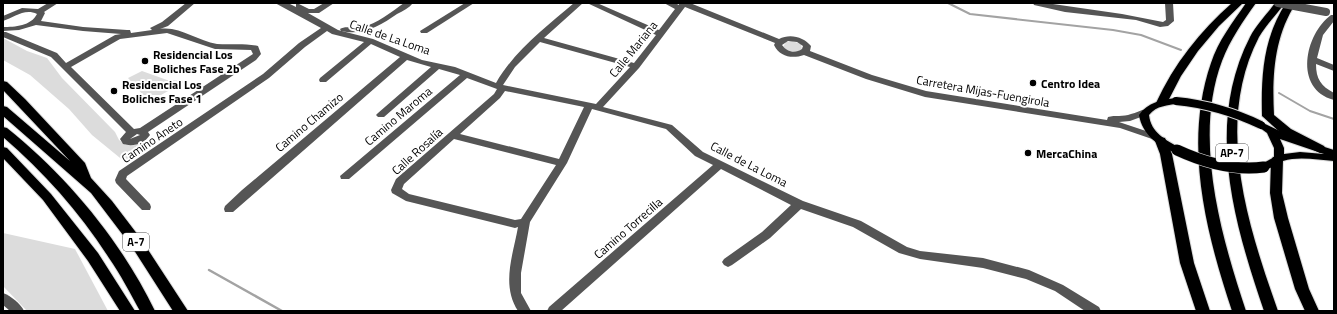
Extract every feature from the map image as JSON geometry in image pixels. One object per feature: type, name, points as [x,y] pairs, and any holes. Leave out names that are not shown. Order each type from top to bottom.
[{"type":"highway","points":[[1162,102],[1192,51],[1207,32],[1238,3]]},
{"type":"highway","name":"AP-7","points":[[1239,311],[1222,255],[1211,206],[1204,151],[1206,112],[1212,79],[1224,44],[1234,25],[1251,3]]},
{"type":"highway","name":"AP-7","points":[[1271,311],[1255,265],[1241,211],[1232,160],[1232,119],[1239,73],[1246,52],[1257,32],[1279,3]]},
{"type":"highway","points":[[1291,3],[1279,25],[1272,46],[1266,92],[1268,126],[1292,135],[1320,149]]},
{"type":"highway","points":[[3,84],[21,101],[81,166],[85,178]]},
{"type":"highway","name":"A-7","points":[[3,110],[72,170],[85,178],[117,216],[154,267],[181,311]]},
{"type":"highway","name":"A-7","points":[[3,131],[23,146],[79,206],[110,249],[148,311]]},
{"type":"highway","points":[[1158,139],[1166,154],[1187,263],[1202,311]]},
{"type":"highway","points":[[3,151],[48,197],[93,257],[128,311]]},
{"type":"highway","points":[[1278,159],[1276,193],[1281,218],[1302,289],[1312,311]]},
{"type":"highway","points":[[117,296],[124,311]]},
{"type":"main road","points":[[1334,153],[1320,149],[1268,126],[1218,107],[1195,103],[1176,101],[1162,102],[1152,106],[1146,112],[1144,121],[1158,139],[1198,160],[1218,166],[1244,169],[1264,167],[1278,159],[1300,155],[1334,158]]},
{"type":"main road","points":[[1268,126],[1279,148],[1278,159]]},
{"type":"street","points":[[35,11],[44,3]]},
{"type":"street","points":[[3,19],[19,12],[35,11],[54,3]]},
{"type":"street","points":[[33,22],[114,32],[147,30],[165,24],[191,3]]},
{"type":"street","name":"Calle de La Loma","points":[[279,3],[287,5],[335,32],[370,41],[419,62],[452,69],[500,87],[594,106],[607,111],[636,116],[669,127],[699,154],[720,165],[799,204],[853,222],[890,244],[908,252],[935,257],[983,262],[1033,276],[1059,288],[1095,311]]},
{"type":"street","points":[[294,3],[307,11],[316,11],[330,3]]},
{"type":"street","points":[[316,11],[316,16],[331,24],[348,30],[361,30],[373,26],[410,3]]},
{"type":"street","points":[[424,31],[470,3]]},
{"type":"street","name":"Calle Rosalía","points":[[525,222],[515,224],[406,197],[396,190],[400,182],[497,96],[509,68],[579,3]]},
{"type":"street","points":[[591,3],[661,34]]},
{"type":"street","points":[[668,3],[682,5],[780,42],[789,38],[800,40],[807,46],[805,52],[796,55],[787,53],[780,49],[778,45],[780,42]]},
{"type":"street","points":[[1036,3],[1052,7],[1144,20],[1162,25],[1167,24],[1170,21],[1169,3]]},
{"type":"street","points":[[1279,3],[1326,12],[1334,15],[1321,32],[1316,42],[1311,70],[1313,79],[1317,86],[1334,97]]},
{"type":"street","name":"Calle Mariana","points":[[525,222],[562,164],[594,106],[636,66],[682,5]]},
{"type":"street","points":[[4,31],[21,27],[33,22],[41,16],[35,11]]},
{"type":"street","name":"Camino Aneto","points":[[146,207],[120,180],[123,174],[266,76],[302,45],[326,28]]},
{"type":"street","points":[[4,31],[54,56],[65,67],[132,133],[126,137],[126,142],[131,142],[142,138],[145,135],[142,131],[253,58],[257,50],[251,47],[215,46],[168,30],[118,37],[65,67]]},
{"type":"street","points":[[540,38],[636,66]]},
{"type":"street","points":[[323,80],[370,41]]},
{"type":"street","name":"Carretera Mijas-Fuengirola","points":[[805,52],[869,77],[925,94],[1092,120]]},
{"type":"street","name":"Camino Chamizo","points":[[229,209],[406,56]]},
{"type":"street","points":[[1312,59],[1334,68]]},
{"type":"street","points":[[381,115],[437,66]]},
{"type":"street","name":"Camino Maroma","points":[[346,176],[466,75]]},
{"type":"street","points":[[1092,120],[1130,118],[1146,112]]},
{"type":"street","points":[[1092,120],[1132,128],[1158,139]]},
{"type":"street","points":[[453,136],[562,164]]},
{"type":"street","name":"Camino Torrecilla","points":[[553,311],[720,165]]},
{"type":"street","points":[[728,262],[766,235],[799,204]]},
{"type":"street","points":[[525,222],[515,273],[515,294],[525,311]]},
{"type":"street","points":[[3,298],[18,311]]},
{"type":"shaded area","points":[[3,38],[27,51],[47,58],[62,78],[115,132],[119,140],[126,145],[141,143],[150,149],[125,162],[92,135],[69,109],[30,75],[3,60]]},
{"type":"shaded area","points":[[792,41],[801,44],[802,50],[792,52],[783,47],[786,42]]},
{"type":"shaded area","points":[[142,71],[167,80],[186,81],[161,95],[143,95],[128,78]]},
{"type":"shaded area","points":[[3,233],[75,249],[108,311],[27,311],[3,286]]},
{"type":"waterway","points":[[948,3],[970,14],[1113,30],[1141,35],[1181,50]]},
{"type":"waterway","points":[[1279,93],[1310,111],[1334,119]]},
{"type":"waterway","points":[[209,270],[282,311]]},
{"type":"place","name":"Residencial Los Boliches Fase 2b","points":[[145,61]]},
{"type":"place","name":"Centro Idea","points":[[1033,83]]},
{"type":"place","name":"Residencial Los Boliches Fase 1","points":[[114,91]]},
{"type":"place","name":"MercaChina","points":[[1028,153]]}]
